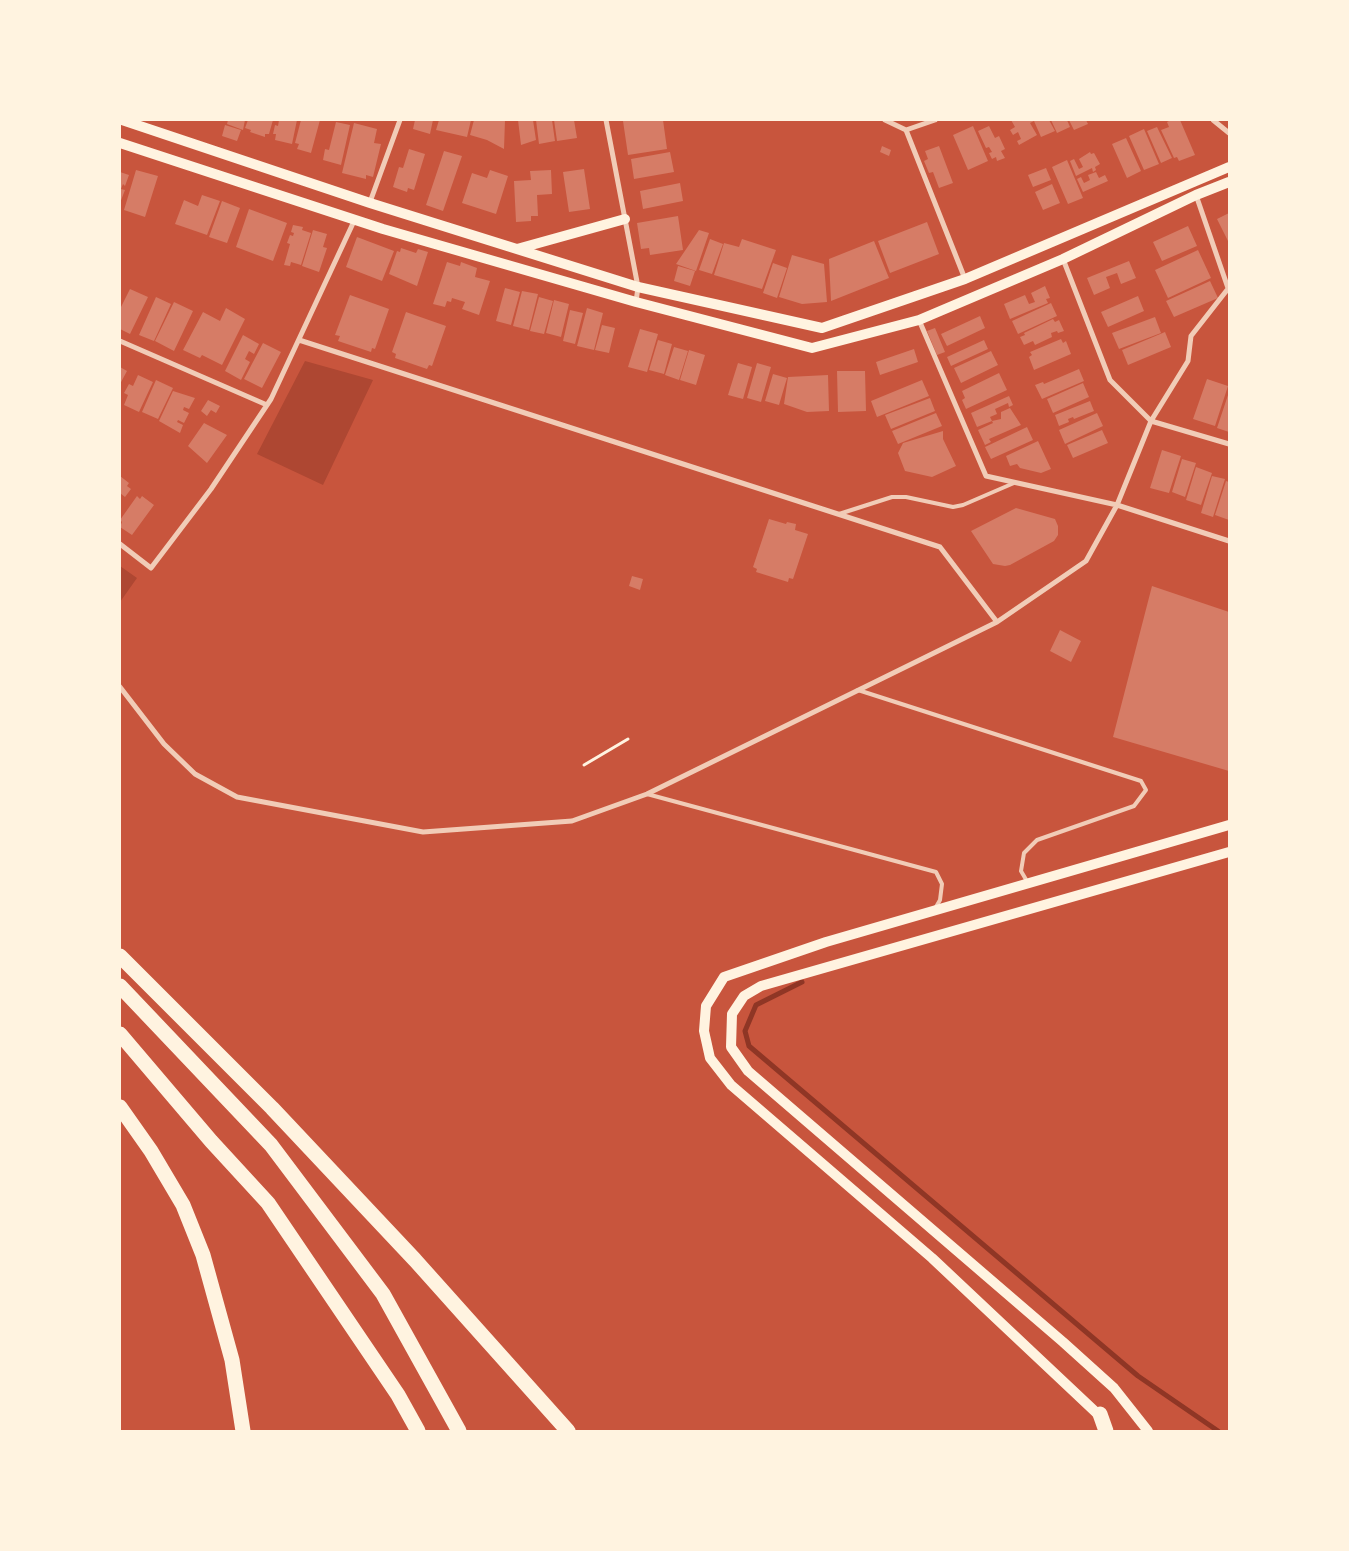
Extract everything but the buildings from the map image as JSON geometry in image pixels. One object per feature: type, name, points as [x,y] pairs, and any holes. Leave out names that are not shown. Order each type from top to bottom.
[{"type":"highway","points":[[120,956],[313,1152],[415,1260],[568,1431]]},
{"type":"highway","points":[[120,986],[271,1145],[383,1294],[459,1431]]},
{"type":"highway","points":[[120,1034],[211,1142],[268,1203],[398,1395],[418,1431]]},
{"type":"highway","points":[[120,1107],[151,1151],[183,1205],[203,1255],[232,1360],[243,1431]]},
{"type":"highway","points":[[1100,1414],[1106,1431]]},
{"type":"main road","points":[[122,120],[370,203],[638,287],[822,328],[965,279],[1229,167]]},
{"type":"main road","points":[[120,143],[383,229],[636,302],[812,348],[919,320],[1063,260],[1196,195],[1229,182]]},
{"type":"main road","points":[[516,249],[625,219]]},
{"type":"main road","points":[[1112,1431],[1100,1414],[932,1258],[731,1085],[710,1058],[704,1031],[706,1006],[724,977],[826,942],[1229,825]]},
{"type":"main road","points":[[1148,1431],[1114,1388],[1063,1342],[941,1240],[748,1072],[731,1047],[732,1014],[744,996],[761,986],[1229,852]]},
{"type":"street","points":[[370,203],[400,120]]},
{"type":"street","points":[[606,120],[638,287],[636,302]]},
{"type":"street","points":[[885,120],[906,130],[965,279]]},
{"type":"street","points":[[906,130],[935,120]]},
{"type":"street","points":[[1213,120],[1229,133]]},
{"type":"street","points":[[120,687],[164,744],[195,774],[237,797],[423,832],[462,831],[572,822],[647,794],[997,622],[1086,561],[1117,506],[1151,420],[1188,361],[1191,336],[1228,290],[1196,195]]},
{"type":"street","points":[[120,544],[150,568],[211,489],[267,405],[356,219]]},
{"type":"street","points":[[1063,260],[1110,380],[1151,420],[1229,444]]},
{"type":"street","points":[[919,320],[986,476],[1117,506],[1229,541]]},
{"type":"street","points":[[299,340],[940,547],[997,622]]},
{"type":"street","points":[[120,341],[267,405]]},
{"type":"lane","points":[[837,514],[892,497],[906,497],[953,507],[963,505],[1015,482]]},
{"type":"lane","points":[[858,690],[1141,781],[1146,790],[1134,806],[1037,840],[1024,853],[1021,871],[1028,883]]},
{"type":"lane","points":[[647,794],[936,872],[942,884],[940,900],[934,910]]},
{"type":"path","points":[[584,765],[628,740]]},
{"type":"shaded area","points":[[305,361],[373,380],[323,485],[257,454]]},
{"type":"shaded area","points":[[120,566],[137,578],[120,602]]},
{"type":"waterway","points":[[802,982],[756,1005],[745,1031],[749,1046],[1138,1376],[1218,1431]]}]
